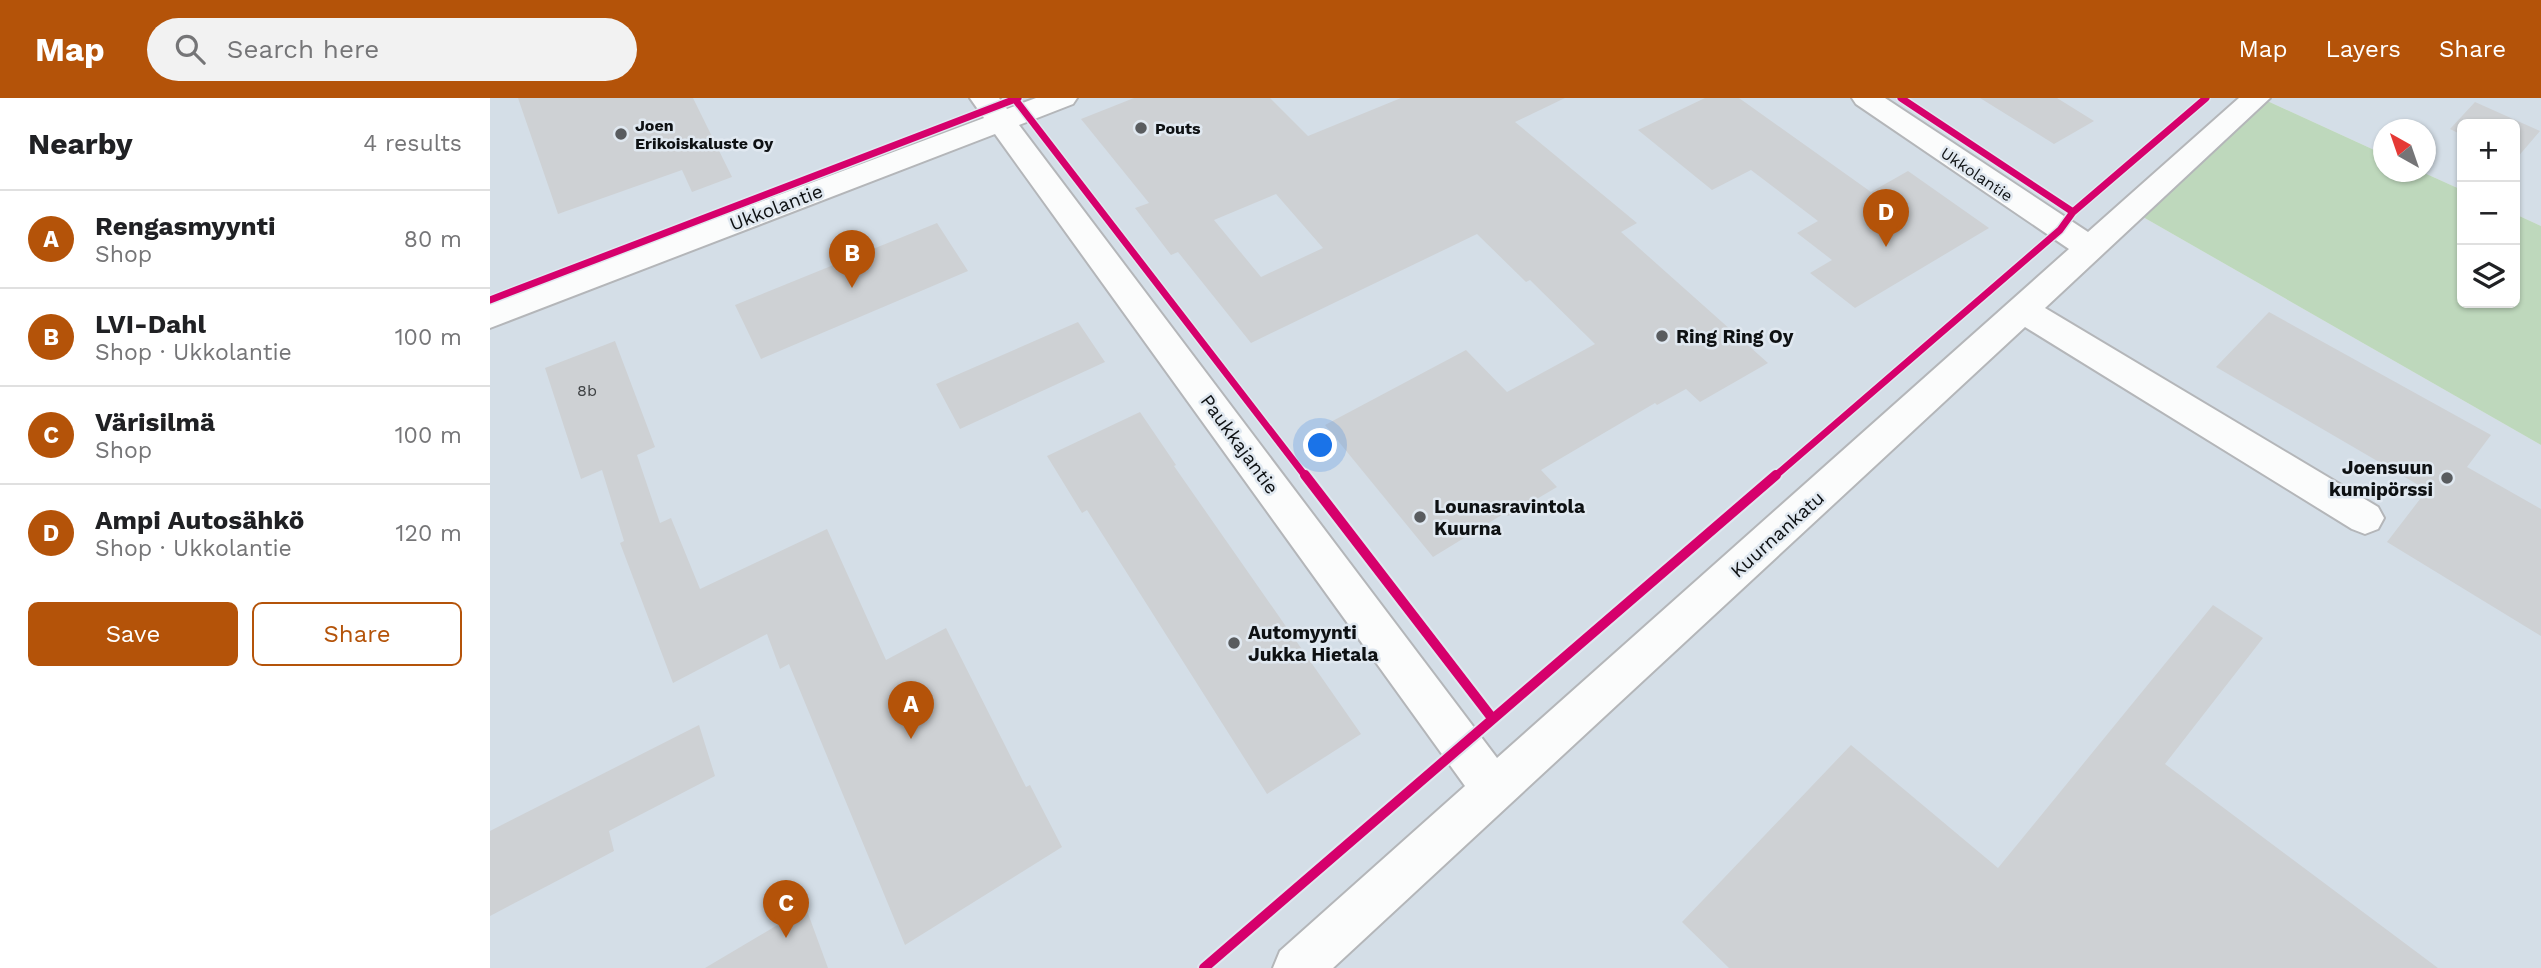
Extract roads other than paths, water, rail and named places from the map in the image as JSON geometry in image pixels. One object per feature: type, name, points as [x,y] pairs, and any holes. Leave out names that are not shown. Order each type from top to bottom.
[{"type":"street","name":"Ukkolantie","points":[[490,316],[992,109],[1063,98]]},
{"type":"street","name":"Ukkolantie","points":[[1866,98],[2090,248]]},
{"type":"street","name":"Kuurnankatu","points":[[1297,968],[2256,98]]},
{"type":"street","name":"Paukkajantie","points":[[992,109],[1495,791]]},
{"type":"street","points":[[2022,310],[2365,518]]},
{"type":"place","name":"Pouts","points":[[1141,128]]},
{"type":"place","name":"Joen Erikoiskaluste Oy","points":[[621,134]]},
{"type":"place","name":"Ampi Autosähkö","points":[[1886,247]]},
{"type":"place","name":"LVI-Dahl","points":[[852,288]]},
{"type":"place","name":"Ring Ring Oy","points":[[1662,336]]},
{"type":"place","name":"Joensuun kumipörssi","points":[[2447,478]]},
{"type":"place","name":"Lounasravintola Kuurna","points":[[1420,517]]},
{"type":"place","name":"Automyynti Jukka Hietala","points":[[1234,643]]},
{"type":"place","name":"Rengasmyynti","points":[[911,739]]},
{"type":"place","name":"Värisilmä","points":[[786,938]]}]
